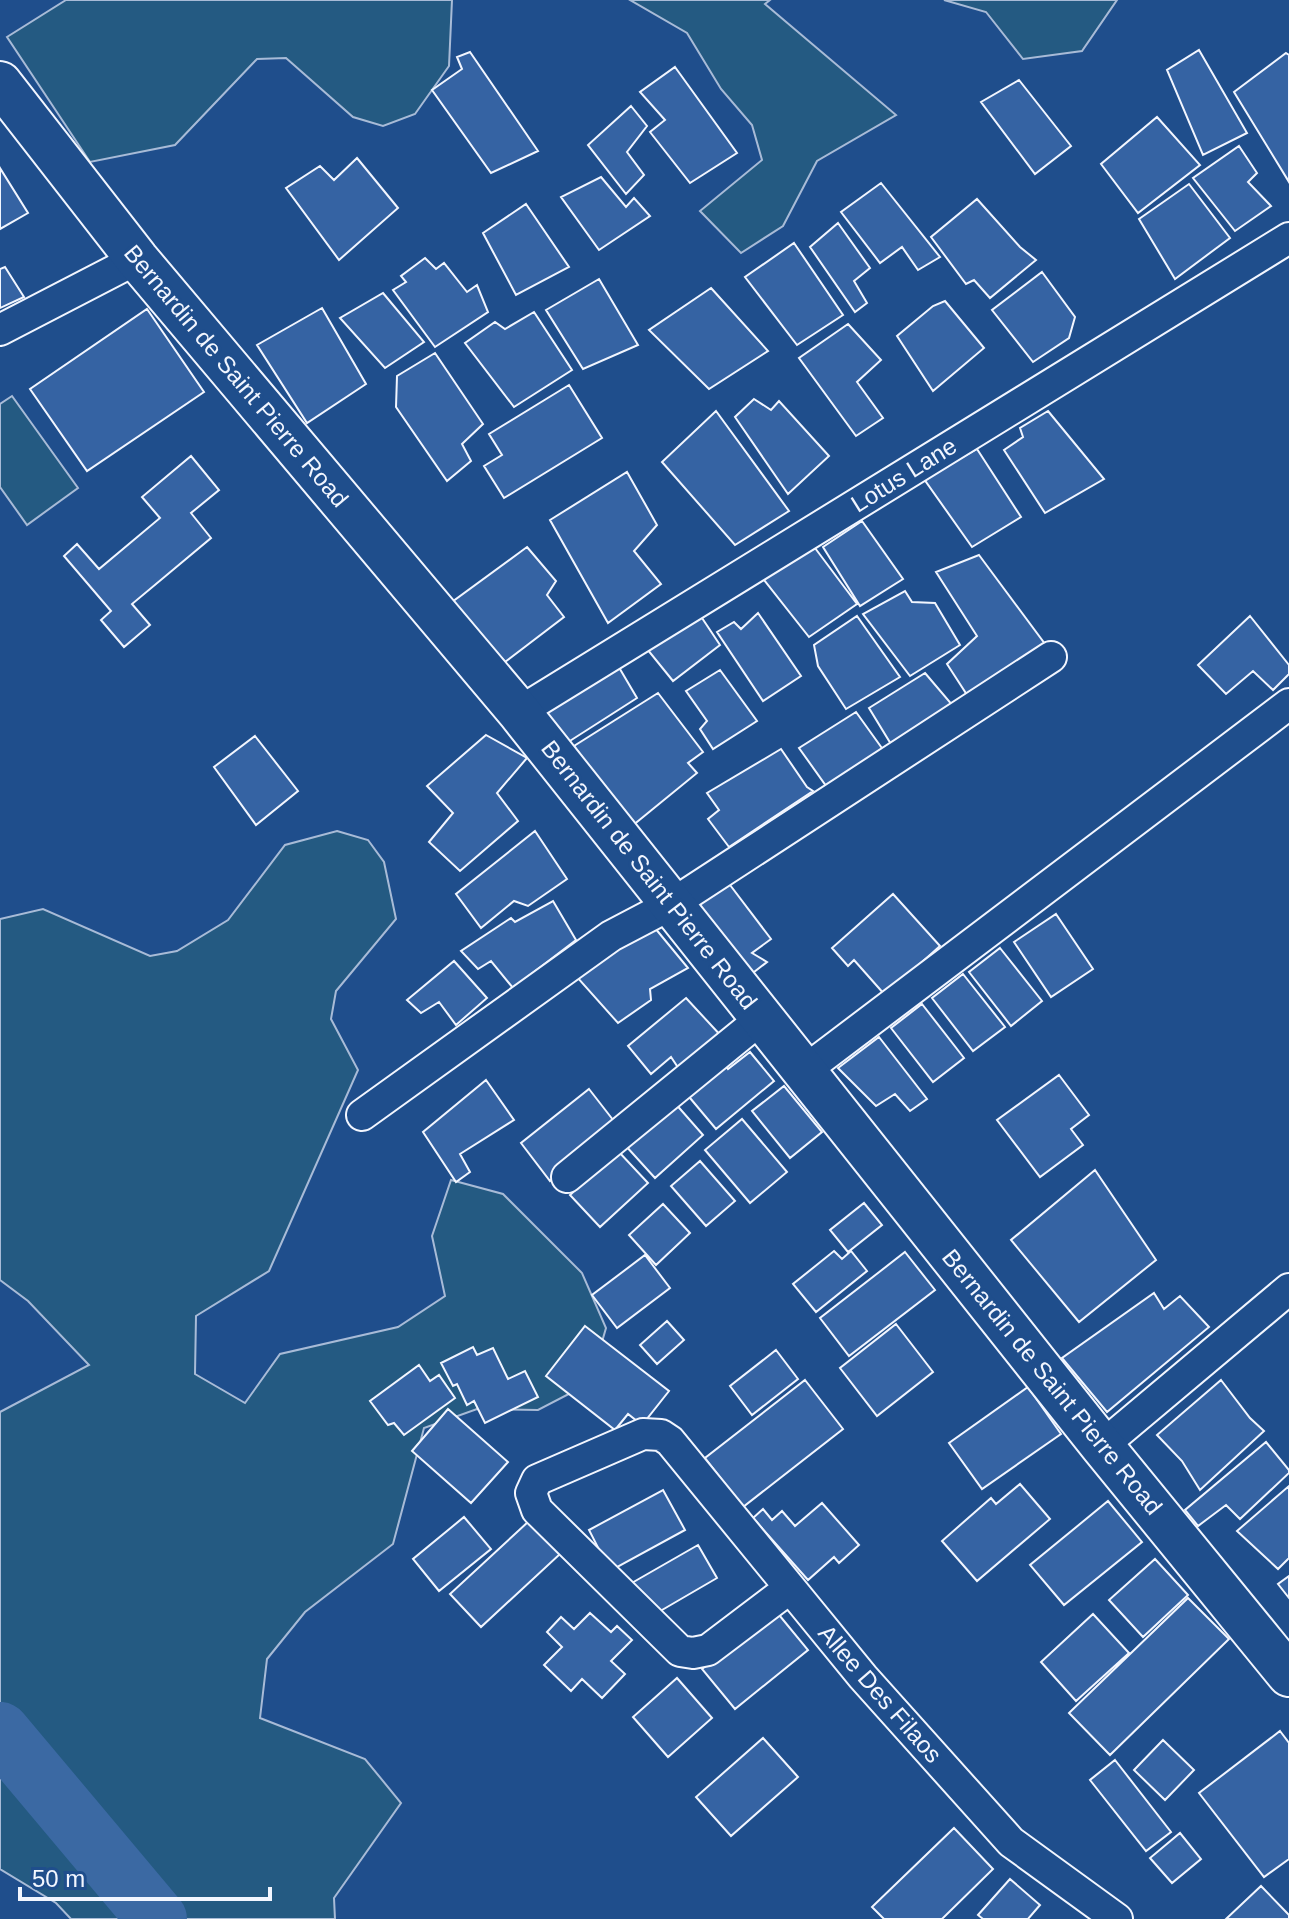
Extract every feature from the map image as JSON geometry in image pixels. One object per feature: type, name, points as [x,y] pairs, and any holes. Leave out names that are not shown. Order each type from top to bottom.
[{"type":"main road","name":"Bernardin de Saint Pierre Road","points":[[0,83],[137,259],[519,712],[1102,1446],[1289,1675]]},
{"type":"street","name":"Lotus Lane","points":[[519,712],[1289,238]]},
{"type":"street","points":[[0,330],[137,259]]},
{"type":"street","points":[[362,1115],[611,936],[672,904],[1051,657]]},
{"type":"street","points":[[804,1071],[1289,704]]},
{"type":"street","points":[[567,1177],[762,1018]]},
{"type":"street","points":[[1102,1446],[1289,1289]]},
{"type":"street","name":"Allee Des Filaos","points":[[790,1588],[708,1650],[693,1653],[680,1651],[537,1510],[531,1493],[537,1480],[643,1434],[661,1435],[670,1441],[863,1677],[1011,1842],[1117,1919]]},
{"type":"shaded area","points":[[66,0],[452,0],[449,66],[415,114],[383,126],[353,117],[286,58],[257,59],[175,145],[90,162],[7,37]]},
{"type":"shaded area","points":[[630,0],[770,0],[765,4],[896,115],[817,161],[783,226],[741,253],[700,211],[762,160],[752,125],[721,89],[687,33]]},
{"type":"shaded area","points":[[944,0],[1117,0],[1082,51],[1023,59],[986,12]]},
{"type":"shaded area","points":[[12,396],[78,488],[27,525],[0,487],[0,404]]},
{"type":"shaded area","points":[[337,831],[368,840],[384,862],[396,919],[336,991],[331,1019],[358,1070],[269,1271],[196,1316],[195,1374],[245,1403],[280,1354],[398,1327],[445,1296],[432,1236],[451,1180],[503,1194],[582,1273],[606,1328],[590,1383],[538,1410],[477,1409],[424,1428],[393,1544],[305,1612],[267,1659],[260,1718],[365,1759],[401,1803],[334,1898],[335,1919],[71,1919],[56,1903],[0,1869],[0,1412],[89,1365],[28,1301],[0,1280],[0,919],[43,909],[150,956],[177,951],[228,920],[285,845]]},
{"type":"building","points":[[1199,50],[1247,133],[1203,155],[1167,70]]},
{"type":"building","points":[[470,52],[538,151],[491,173],[432,90],[462,69],[457,57]]},
{"type":"building","points":[[1286,53],[1289,55],[1289,182],[1234,92]]},
{"type":"building","points":[[675,67],[737,153],[690,183],[650,132],[665,120],[640,92]]},
{"type":"building","points":[[1019,80],[1071,146],[1035,174],[981,102]]},
{"type":"building","points":[[631,106],[647,126],[627,152],[644,175],[626,194],[588,145]]},
{"type":"building","points":[[1157,117],[1200,165],[1138,213],[1101,164]]},
{"type":"building","points":[[1239,146],[1257,173],[1248,182],[1271,206],[1235,231],[1193,178]]},
{"type":"building","points":[[357,158],[398,208],[339,260],[286,188],[320,166],[334,180]]},
{"type":"building","points":[[0,168],[28,213],[0,229]]},
{"type":"building","points":[[601,177],[626,207],[634,198],[650,216],[599,250],[561,197]]},
{"type":"building","points":[[881,183],[940,257],[918,270],[902,247],[880,263],[841,212]]},
{"type":"building","points":[[1189,184],[1230,238],[1175,279],[1139,219]]},
{"type":"building","points":[[977,199],[1020,247],[1036,260],[990,298],[974,280],[966,284],[931,237]]},
{"type":"building","points":[[526,204],[569,267],[516,295],[483,233]]},
{"type":"building","points":[[838,223],[870,268],[854,281],[867,303],[855,312],[810,247]]},
{"type":"building","points":[[794,243],[843,315],[797,345],[745,277]]},
{"type":"building","points":[[425,258],[436,269],[444,263],[467,292],[477,285],[488,312],[435,347],[393,290],[406,282],[401,276]]},
{"type":"building","points":[[5,267],[24,297],[0,308],[0,269]]},
{"type":"building","points":[[1042,272],[1075,317],[1069,338],[1033,362],[992,310]]},
{"type":"building","points":[[599,279],[638,345],[583,369],[546,310]]},
{"type":"building","points":[[711,288],[768,351],[709,389],[649,330]]},
{"type":"building","points":[[383,293],[424,342],[385,368],[340,318]]},
{"type":"building","points":[[945,301],[984,348],[933,391],[897,336],[933,306]]},
{"type":"building","points":[[322,308],[366,384],[307,423],[257,345]]},
{"type":"building","points":[[147,309],[204,392],[87,471],[30,389]]},
{"type":"building","points":[[534,312],[572,370],[514,407],[465,343],[495,322],[505,329]]},
{"type":"building","points":[[848,324],[881,360],[857,382],[883,418],[856,436],[799,358]]},
{"type":"building","points":[[435,353],[483,424],[462,444],[471,461],[447,481],[396,407],[397,376]]},
{"type":"building","points":[[569,385],[602,438],[504,498],[484,466],[502,455],[489,434]]},
{"type":"building","points":[[754,399],[771,410],[779,401],[829,456],[788,494],[735,417]]},
{"type":"building","points":[[716,411],[789,511],[735,545],[662,462]]},
{"type":"building","points":[[1048,411],[1104,479],[1045,513],[1004,450],[1023,437],[1020,428]]},
{"type":"building","points":[[977,449],[1021,517],[972,547],[924,479]]},
{"type":"building","points":[[191,456],[219,490],[191,513],[211,538],[132,604],[150,625],[124,647],[101,620],[111,611],[64,556],[77,544],[99,569],[160,518],[142,497]]},
{"type":"building","points":[[627,472],[657,525],[634,551],[661,584],[608,623],[550,520]]},
{"type":"building","points":[[862,521],[903,579],[860,606],[823,547]]},
{"type":"building","points":[[527,547],[556,581],[547,595],[564,617],[505,662],[452,602]]},
{"type":"building","points":[[815,548],[857,604],[809,637],[761,576]]},
{"type":"building","points":[[979,555],[1048,648],[971,701],[947,664],[977,636],[936,572]]},
{"type":"building","points":[[905,591],[912,602],[935,603],[960,645],[910,676],[863,614]]},
{"type":"building","points":[[758,613],[801,676],[763,701],[717,632],[734,622],[741,629]]},
{"type":"building","points":[[700,615],[720,645],[673,681],[647,649]]},
{"type":"building","points":[[857,616],[900,677],[846,709],[818,666],[814,645]]},
{"type":"building","points":[[1250,616],[1289,665],[1289,674],[1273,690],[1253,671],[1226,694],[1198,665]]},
{"type":"building","points":[[617,664],[637,698],[562,746],[539,712]]},
{"type":"building","points":[[720,670],[757,721],[713,749],[700,729],[707,721],[686,691]]},
{"type":"building","points":[[925,673],[954,707],[894,749],[869,708]]},
{"type":"building","points":[[658,693],[703,752],[688,763],[697,773],[632,826],[574,746]]},
{"type":"building","points":[[856,712],[884,751],[829,790],[799,748]]},
{"type":"building","points":[[486,735],[527,758],[497,793],[518,821],[460,871],[429,842],[453,813],[427,786]]},
{"type":"building","points":[[255,736],[298,791],[256,825],[214,767]]},
{"type":"building","points":[[781,749],[813,791],[729,847],[708,819],[719,810],[707,793]]},
{"type":"building","points":[[535,831],[567,879],[528,906],[514,901],[481,928],[456,894]]},
{"type":"building","points":[[727,881],[771,939],[752,953],[767,962],[745,979],[693,904]]},
{"type":"building","points":[[893,894],[940,946],[885,995],[854,960],[848,966],[832,948]]},
{"type":"building","points":[[553,901],[576,940],[513,988],[491,961],[478,969],[461,951],[511,918],[515,922]]},
{"type":"building","points":[[1056,914],[1093,969],[1051,997],[1014,942]]},
{"type":"building","points":[[650,922],[688,968],[650,989],[651,1000],[618,1023],[576,976]]},
{"type":"building","points":[[1000,948],[1042,1001],[1011,1026],[969,972]]},
{"type":"building","points":[[454,961],[487,998],[456,1025],[439,1002],[421,1013],[407,1000]]},
{"type":"building","points":[[963,974],[1005,1027],[973,1051],[932,998]]},
{"type":"building","points":[[686,998],[723,1038],[681,1072],[671,1057],[651,1074],[628,1046]]},
{"type":"building","points":[[922,1004],[964,1058],[933,1082],[891,1028]]},
{"type":"building","points":[[879,1037],[927,1099],[910,1111],[895,1094],[876,1106],[838,1068]]},
{"type":"building","points":[[750,1052],[774,1081],[716,1129],[685,1092],[722,1061],[728,1069]]},
{"type":"building","points":[[1059,1075],[1089,1115],[1071,1129],[1083,1145],[1040,1177],[997,1120]]},
{"type":"building","points":[[486,1080],[514,1120],[460,1154],[470,1172],[456,1182],[423,1132]]},
{"type":"building","points":[[784,1086],[822,1132],[790,1158],[752,1111]]},
{"type":"building","points":[[589,1089],[617,1125],[550,1181],[521,1143]]},
{"type":"building","points":[[674,1102],[703,1135],[655,1178],[625,1145]]},
{"type":"building","points":[[742,1119],[787,1172],[750,1203],[705,1150]]},
{"type":"building","points":[[618,1151],[648,1183],[600,1227],[570,1195]]},
{"type":"building","points":[[700,1161],[735,1201],[706,1226],[671,1186]]},
{"type":"building","points":[[1095,1170],[1156,1260],[1079,1322],[1011,1240]]},
{"type":"building","points":[[864,1203],[882,1225],[848,1252],[830,1230]]},
{"type":"building","points":[[663,1204],[690,1233],[656,1265],[629,1235]]},
{"type":"building","points":[[834,1251],[842,1259],[851,1251],[867,1271],[816,1312],[793,1284]]},
{"type":"building","points":[[905,1252],[935,1290],[849,1356],[820,1318]]},
{"type":"building","points":[[645,1255],[670,1288],[617,1328],[592,1295]]},
{"type":"building","points":[[1154,1293],[1164,1309],[1180,1296],[1209,1327],[1107,1412],[1062,1358]]},
{"type":"building","points":[[667,1321],[684,1340],[657,1364],[640,1345]]},
{"type":"building","points":[[896,1324],[933,1372],[877,1416],[840,1368]]},
{"type":"building","points":[[585,1326],[669,1391],[642,1425],[628,1414],[615,1430],[546,1376]]},
{"type":"building","points":[[473,1347],[477,1355],[493,1348],[508,1379],[525,1371],[538,1397],[485,1423],[474,1401],[467,1405],[457,1384],[453,1386],[441,1363]]},
{"type":"building","points":[[776,1350],[798,1379],[752,1415],[730,1386]]},
{"type":"building","points":[[419,1365],[430,1381],[439,1375],[455,1398],[404,1435],[394,1423],[388,1425],[370,1401]]},
{"type":"building","points":[[805,1380],[843,1429],[743,1507],[705,1458]]},
{"type":"building","points":[[1221,1380],[1264,1431],[1200,1490],[1182,1461],[1157,1435]]},
{"type":"building","points":[[1028,1387],[1061,1434],[982,1489],[949,1443]]},
{"type":"building","points":[[448,1409],[508,1462],[471,1503],[412,1451]]},
{"type":"building","points":[[1266,1442],[1289,1473],[1240,1519],[1226,1505],[1198,1526],[1185,1510]]},
{"type":"building","points":[[1020,1484],[1050,1519],[977,1581],[942,1541],[991,1498],[996,1504]]},
{"type":"building","points":[[1289,1486],[1289,1558],[1278,1569],[1237,1531]]},
{"type":"building","points":[[663,1490],[685,1530],[610,1571],[589,1530]]},
{"type":"building","points":[[1108,1501],[1142,1542],[1064,1605],[1030,1565]]},
{"type":"building","points":[[822,1503],[859,1545],[839,1563],[834,1557],[808,1580],[753,1518],[763,1509],[772,1520],[782,1511],[795,1526]]},
{"type":"building","points":[[464,1517],[491,1549],[439,1591],[413,1559]]},
{"type":"building","points":[[529,1521],[560,1554],[481,1627],[450,1594]]},
{"type":"building","points":[[698,1545],[717,1578],[650,1617],[630,1584]]},
{"type":"building","points":[[1155,1559],[1188,1595],[1143,1637],[1109,1600]]},
{"type":"building","points":[[1289,1576],[1289,1598],[1278,1584]]},
{"type":"building","points":[[1188,1598],[1229,1639],[1110,1755],[1069,1713]]},
{"type":"building","points":[[775,1610],[808,1650],[735,1709],[702,1669]]},
{"type":"building","points":[[590,1613],[611,1632],[617,1626],[632,1640],[611,1661],[625,1674],[602,1698],[582,1679],[571,1691],[544,1665],[562,1647],[547,1632],[561,1617],[574,1629]]},
{"type":"building","points":[[1093,1614],[1129,1653],[1076,1701],[1041,1662]]},
{"type":"building","points":[[677,1678],[712,1718],[668,1757],[633,1717]]},
{"type":"building","points":[[1280,1731],[1289,1743],[1289,1859],[1264,1877],[1199,1793]]},
{"type":"building","points":[[763,1738],[798,1777],[731,1836],[696,1797]]},
{"type":"building","points":[[1163,1740],[1194,1770],[1165,1800],[1134,1770]]},
{"type":"building","points":[[1115,1760],[1171,1832],[1146,1851],[1090,1780]]},
{"type":"building","points":[[954,1828],[993,1869],[942,1919],[884,1919],[872,1907]]},
{"type":"building","points":[[1180,1833],[1201,1859],[1172,1883],[1150,1858]]},
{"type":"building","points":[[1010,1879],[1040,1905],[1028,1919],[983,1919],[978,1915]]},
{"type":"building","points":[[1261,1886],[1289,1915],[1289,1919],[1226,1919]]},
{"type":"waterway","points":[[0,1732],[157,1919]]}]
